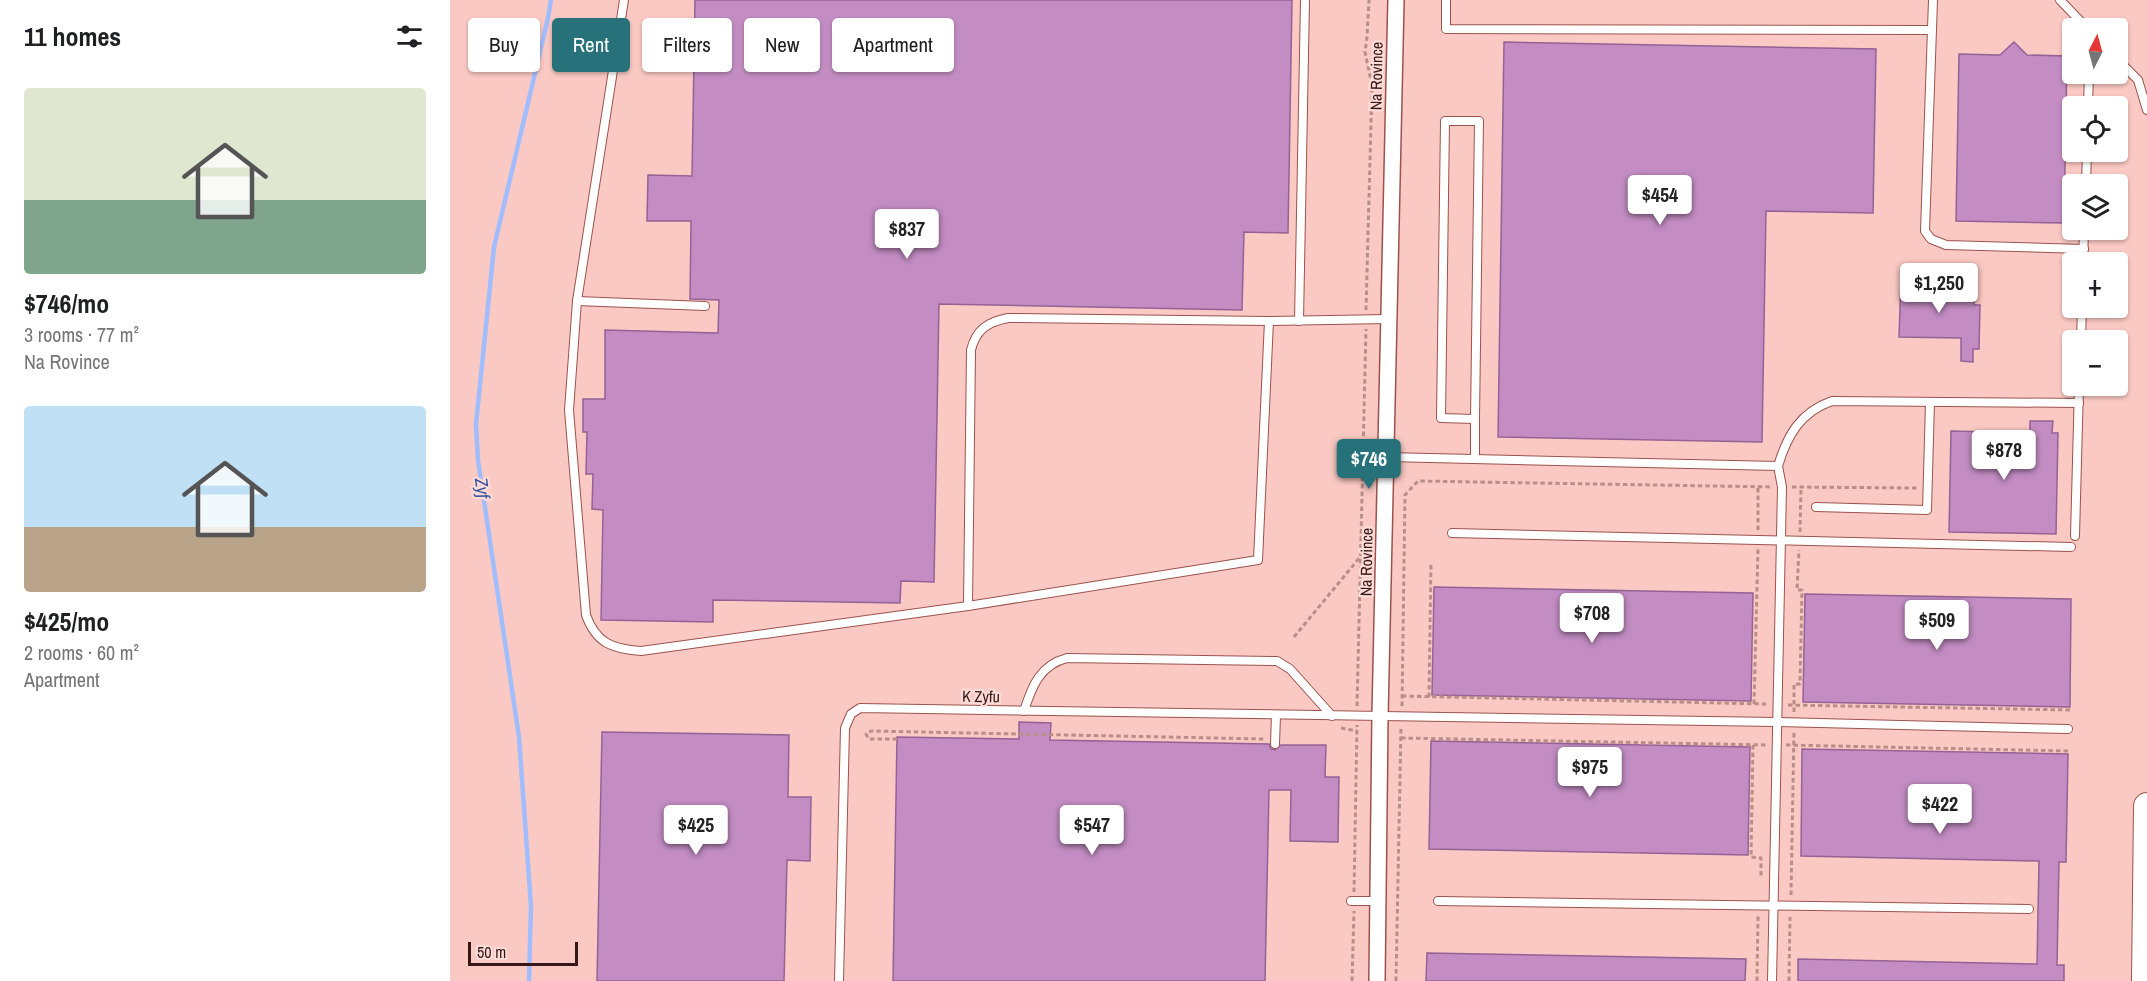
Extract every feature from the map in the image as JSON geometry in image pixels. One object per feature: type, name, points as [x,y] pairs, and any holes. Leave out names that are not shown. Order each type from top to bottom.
[{"type":"highway","points":[[2145,981],[2147,806]]},
{"type":"street","name":"Na Rovince","points":[[1377,981],[1380,716],[1396,0]]},
{"type":"lane","points":[[624,0],[577,301],[569,410],[586,615],[591,629],[599,639],[616,647],[641,651],[968,606],[1258,560],[1269,321]]},
{"type":"lane","points":[[1299,321],[1305,0]]},
{"type":"lane","points":[[1446,0],[1446,29],[1932,30]]},
{"type":"lane","points":[[1933,0],[1926,231],[1931,239],[1946,245],[2084,249]]},
{"type":"lane","points":[[2060,0],[2077,18]]},
{"type":"lane","points":[[2128,70],[2138,80],[2147,110]]},
{"type":"lane","points":[[1475,418],[1441,418],[1445,121],[1479,121],[1475,459]]},
{"type":"lane","points":[[2084,240],[2084,252]]},
{"type":"lane","points":[[577,301],[705,306]]},
{"type":"lane","points":[[968,606],[970,350],[979,331],[987,324],[1008,318],[1269,321],[1389,319]]},
{"type":"lane","points":[[2075,536],[2079,396]]},
{"type":"lane","points":[[1772,981],[1782,487],[1778,466],[1784,446],[1803,417],[1815,407],[1832,401],[2079,403]]},
{"type":"lane","points":[[1816,507],[1927,510],[1930,402]]},
{"type":"lane","points":[[1387,457],[1778,466]]},
{"type":"lane","points":[[1452,533],[2071,548]]},
{"type":"lane","points":[[1024,711],[1035,680],[1043,670],[1056,661],[1067,658],[1277,662],[1290,669],[1332,716]]},
{"type":"lane","name":"K Zyfu","points":[[839,981],[845,728],[850,716],[857,709],[1794,722],[2068,729]]},
{"type":"lane","points":[[1275,742],[1276,715]]},
{"type":"lane","points":[[1353,901],[1378,901]]},
{"type":"lane","points":[[1438,901],[2028,909]]},
{"type":"path","points":[[1352,981],[1372,85],[1365,52],[1369,0]]},
{"type":"path","points":[[1396,981],[1405,495],[1419,481],[1928,489]]},
{"type":"path","points":[[1754,704],[1758,486]]},
{"type":"path","points":[[1294,637],[1362,555]]},
{"type":"path","points":[[1429,697],[1431,562]]},
{"type":"path","points":[[1789,981],[1794,684],[1802,684],[1802,590]]},
{"type":"path","points":[[1402,696],[2070,710]]},
{"type":"path","points":[[1333,728],[1357,731]]},
{"type":"path","points":[[896,731],[896,739],[869,739],[866,734],[868,731],[896,731],[1275,742]]},
{"type":"path","points":[[1401,738],[2068,751]]},
{"type":"path","points":[[1753,745],[1750,857],[1761,858],[1761,876]]},
{"type":"path","points":[[1757,981],[1759,905]]},
{"type":"building","points":[[695,0],[1292,0],[1288,233],[1244,232],[1242,310],[939,304],[934,582],[901,581],[900,603],[713,600],[713,622],[601,620],[603,510],[592,509],[593,474],[586,474],[587,432],[583,432],[583,399],[605,399],[605,330],[718,333],[719,300],[690,299],[691,221],[647,221],[648,175],[692,176],[694,72],[732,72],[732,18],[695,18]]},
{"type":"building","points":[[1504,42],[1876,49],[1873,213],[1766,211],[1762,442],[1498,437]]},
{"type":"building","points":[[2014,42],[2027,55],[2062,56],[2062,84],[2066,84],[2066,96],[2062,96],[2062,162],[2065,162],[2065,174],[2062,174],[2062,223],[1956,221],[1959,54],[2000,55]]},
{"type":"building","points":[[1901,279],[1940,280],[1940,291],[1974,292],[1974,305],[1980,305],[1979,349],[1973,349],[1973,362],[1961,361],[1961,338],[1899,337]]},
{"type":"building","points":[[2030,421],[2053,421],[2052,433],[2058,433],[2056,534],[1949,532],[1951,431],[2030,433]]},
{"type":"building","points":[[1434,587],[1753,593],[1751,701],[1432,695]]},
{"type":"building","points":[[1805,594],[2071,599],[2070,707],[1803,702]]},
{"type":"building","points":[[1019,722],[1051,723],[1050,740],[1269,744],[1271,749],[1275,750],[1281,745],[1326,745],[1325,777],[1339,777],[1338,842],[1290,841],[1291,790],[1269,790],[1265,981],[893,981],[897,737],[1019,739]]},
{"type":"building","points":[[602,732],[789,735],[788,797],[811,797],[810,861],[787,860],[784,981],[597,981]]},
{"type":"building","points":[[1431,741],[1750,747],[1748,855],[1429,849]]},
{"type":"building","points":[[1802,749],[2068,754],[2066,862],[2059,862],[2057,965],[2064,965],[2064,981],[1798,981],[1798,959],[2037,964],[2039,861],[1801,856]]},
{"type":"building","points":[[1427,953],[1746,959],[1745,981],[1426,981]]},
{"type":"waterway","name":"Zyf","points":[[529,981],[531,906],[519,737],[478,460],[476,424],[494,247],[551,0]]}]
